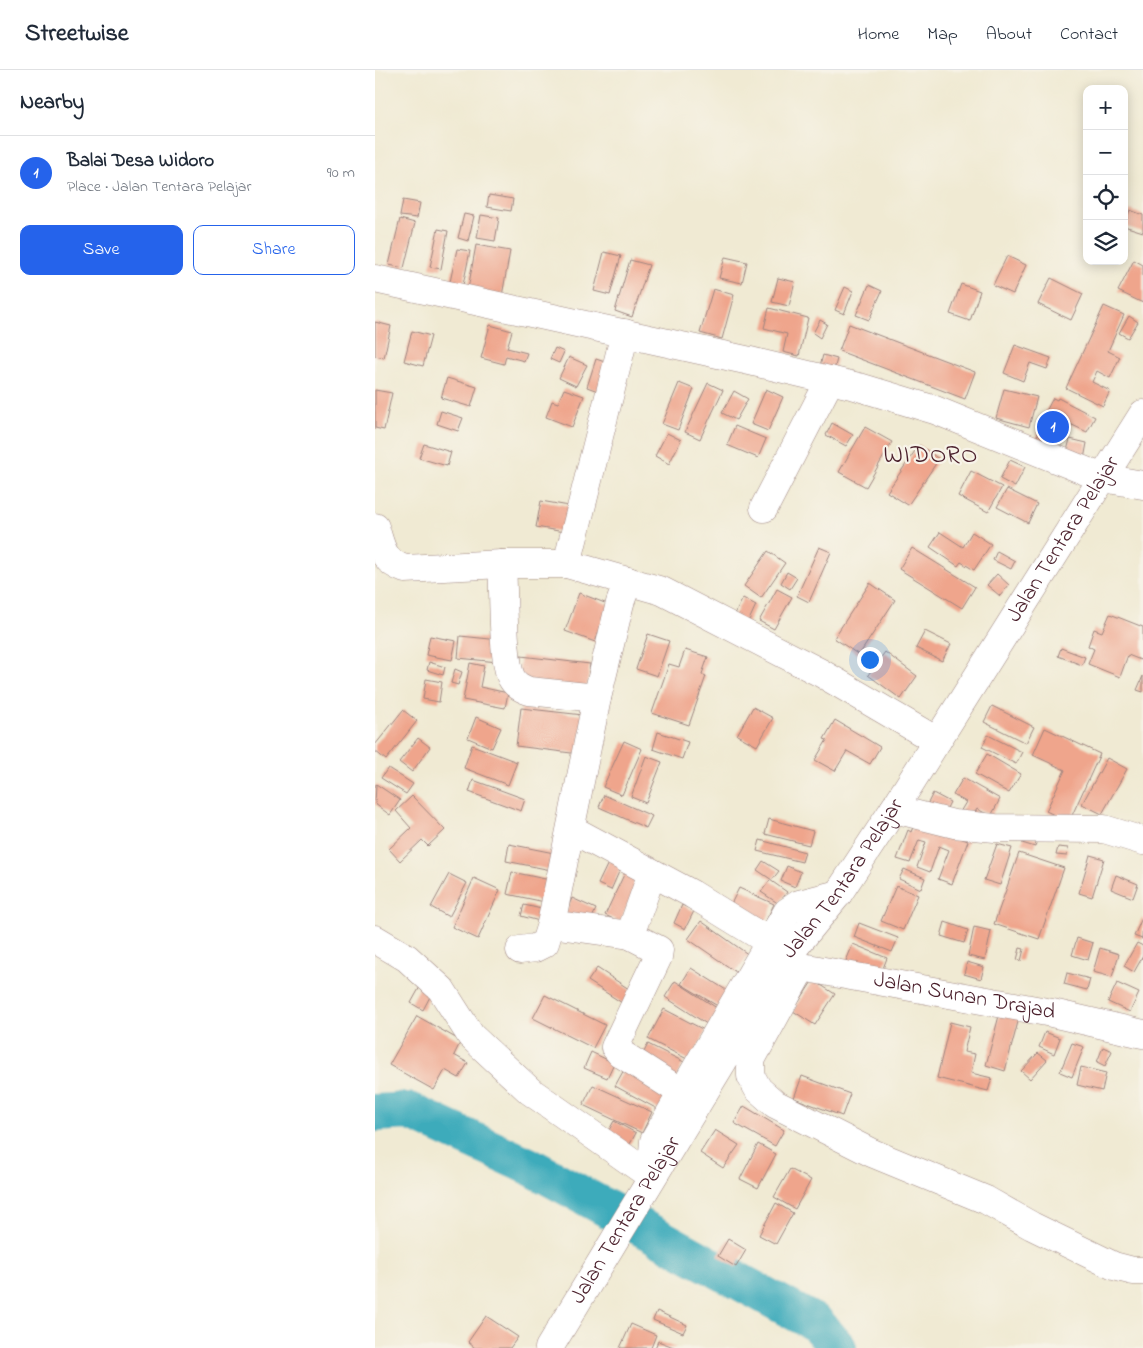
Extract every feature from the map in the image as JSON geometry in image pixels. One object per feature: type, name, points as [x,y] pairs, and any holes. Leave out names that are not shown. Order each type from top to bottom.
[{"type":"street","points":[[375,279],[830,380],[935,410],[1103,478],[1143,485]]},
{"type":"street","points":[[567,564],[625,334]]},
{"type":"street","points":[[764,508],[830,380]]},
{"type":"street","name":"Jalan Tentara Pelajar","points":[[549,1348],[785,955],[838,894],[894,809],[1143,414]]},
{"type":"street","points":[[375,526],[383,552],[391,564],[405,570],[502,564],[567,564],[662,591],[821,673],[937,741]]},
{"type":"street","points":[[502,564],[507,656],[511,676],[518,687],[529,691],[597,698]]},
{"type":"street","points":[[520,950],[535,948],[545,943],[551,924],[597,698],[627,581]]},
{"type":"street","points":[[894,809],[954,824],[995,828],[1104,829],[1143,840]]},
{"type":"street","points":[[571,829],[692,894],[785,955]]},
{"type":"street","points":[[630,935],[652,873]]},
{"type":"street","points":[[551,924],[630,935],[659,950],[658,957],[615,1047],[620,1053],[681,1092]]},
{"type":"street","points":[[375,939],[407,958],[441,989],[471,1036],[530,1091],[649,1181]]},
{"type":"street","points":[[649,1181],[654,1140],[681,1092],[785,955]]},
{"type":"street","points":[[785,955],[751,1060],[751,1076],[758,1089],[775,1104],[872,1153],[986,1200],[1033,1226],[1114,1266],[1133,1271],[1143,1271]]},
{"type":"street","name":"Jalan Sunan Drajad","points":[[785,955],[1143,1034]]},
{"type":"building","points":[[489,195],[513,199],[511,211],[487,207]]},
{"type":"building","points":[[403,200],[420,203],[417,218],[400,216]]},
{"type":"building","points":[[1130,210],[1143,215],[1143,232],[1128,227]]},
{"type":"building","points":[[464,214],[474,216],[468,241],[458,238]]},
{"type":"building","points":[[481,215],[499,218],[495,241],[477,238]]},
{"type":"building","points":[[400,219],[415,223],[404,268],[389,265]]},
{"type":"building","points":[[438,229],[448,231],[441,269],[430,267]]},
{"type":"building","points":[[476,245],[510,251],[502,296],[468,289]]},
{"type":"building","points":[[457,249],[470,251],[463,285],[450,282]]},
{"type":"building","points":[[604,252],[621,256],[610,295],[594,291]]},
{"type":"building","points":[[1007,256],[1026,265],[1013,294],[993,285]]},
{"type":"building","points":[[725,257],[747,262],[742,283],[719,278]]},
{"type":"building","points":[[630,260],[649,265],[632,317],[615,311]]},
{"type":"building","points":[[1134,260],[1143,265],[1143,303],[1118,291]]},
{"type":"building","points":[[778,278],[795,282],[789,306],[772,302]]},
{"type":"building","points":[[1051,278],[1083,294],[1071,320],[1038,304]]},
{"type":"building","points":[[961,284],[980,291],[970,321],[950,314]]},
{"type":"building","points":[[869,285],[882,291],[869,320],[856,315]]},
{"type":"building","points":[[845,287],[853,291],[844,314],[835,310]]},
{"type":"building","points":[[713,289],[734,295],[722,339],[700,333]]},
{"type":"building","points":[[1104,306],[1124,315],[1108,351],[1120,357],[1110,378],[1097,371],[1092,382],[1110,391],[1103,406],[1066,388]]},
{"type":"building","points":[[769,308],[808,318],[799,356],[783,352],[787,334],[764,328]]},
{"type":"building","points":[[1129,316],[1138,322],[1128,338],[1119,333]]},
{"type":"building","points":[[820,320],[827,324],[820,338],[813,333]]},
{"type":"building","points":[[375,322],[391,326],[384,358],[375,356]]},
{"type":"building","points":[[849,324],[975,372],[965,399],[839,351]]},
{"type":"building","points":[[490,325],[512,331],[507,348],[527,353],[524,361],[506,356],[504,364],[481,358]]},
{"type":"building","points":[[412,331],[431,336],[423,366],[404,361]]},
{"type":"building","points":[[1015,345],[1051,358],[1047,369],[1030,363],[1023,381],[1004,373]]},
{"type":"building","points":[[555,348],[564,352],[559,363],[550,359]]},
{"type":"building","points":[[823,355],[837,359],[832,377],[818,373]]},
{"type":"building","points":[[569,357],[587,365],[576,386],[559,378]]},
{"type":"building","points":[[596,359],[605,362],[606,394],[587,387]]},
{"type":"building","points":[[447,378],[477,387],[471,407],[441,398]]},
{"type":"building","points":[[679,383],[694,389],[678,430],[662,424]]},
{"type":"building","points":[[708,383],[723,390],[700,439],[685,432]]},
{"type":"building","points":[[564,389],[584,396],[572,427],[546,417],[552,401],[558,403]]},
{"type":"building","points":[[766,389],[783,397],[768,431],[751,424]]},
{"type":"building","points":[[1004,389],[1037,397],[1029,427],[996,418]]},
{"type":"building","points":[[375,390],[392,393],[384,430],[375,428]]},
{"type":"building","points":[[734,391],[748,399],[736,420],[722,413]]},
{"type":"building","points":[[1053,398],[1057,400],[1058,398],[1095,417],[1087,432],[1068,423],[1051,455],[1032,446],[1048,414],[1045,413]]},
{"type":"building","points":[[441,411],[463,418],[458,431],[437,424]]},
{"type":"building","points":[[832,423],[853,435],[846,446],[826,435]]},
{"type":"building","points":[[735,426],[766,439],[758,458],[727,445]]},
{"type":"building","points":[[865,427],[892,442],[866,487],[839,472]]},
{"type":"building","points":[[667,433],[681,440],[669,464],[655,456]]},
{"type":"building","points":[[1070,439],[1087,443],[1084,459],[1066,455]]},
{"type":"building","points":[[424,444],[451,452],[447,466],[419,458]]},
{"type":"building","points":[[919,445],[939,459],[908,505],[887,492]]},
{"type":"building","points":[[1010,460],[1025,467],[1015,487],[1000,479]]},
{"type":"building","points":[[971,471],[1002,487],[988,512],[958,496]]},
{"type":"building","points":[[1007,489],[1037,504],[1028,523],[997,507]]},
{"type":"building","points":[[541,501],[569,506],[564,532],[536,527]]},
{"type":"building","points":[[940,532],[963,547],[972,532],[991,544],[974,570],[961,562],[958,566],[930,547]]},
{"type":"building","points":[[819,547],[831,552],[809,602],[797,596]]},
{"type":"building","points":[[912,548],[975,587],[962,608],[899,569]]},
{"type":"building","points":[[768,551],[785,563],[761,598],[744,586]]},
{"type":"building","points":[[997,551],[1015,561],[1011,569],[993,560]]},
{"type":"building","points":[[787,572],[797,578],[790,589],[781,583]]},
{"type":"building","points":[[997,574],[1009,585],[1000,596],[987,585]]},
{"type":"building","points":[[870,583],[895,600],[859,655],[834,638]]},
{"type":"building","points":[[777,589],[792,597],[774,629],[759,621]]},
{"type":"building","points":[[579,593],[610,605],[595,642],[565,631]]},
{"type":"building","points":[[743,598],[756,605],[746,627],[732,620]]},
{"type":"building","points":[[1110,614],[1143,627],[1143,661],[1128,655],[1120,677],[1088,664],[1094,649],[1088,646],[1094,629],[1102,632]]},
{"type":"building","points":[[925,631],[951,644],[942,661],[916,648]]},
{"type":"building","points":[[648,634],[669,641],[657,676],[636,669]]},
{"type":"building","points":[[430,636],[456,641],[452,660],[426,655]]},
{"type":"building","points":[[460,636],[500,640],[498,662],[458,658]]},
{"type":"building","points":[[1061,648],[1085,657],[1082,665],[1058,656]]},
{"type":"building","points":[[685,650],[708,657],[702,674],[706,676],[689,725],[652,713],[669,664],[679,667]]},
{"type":"building","points":[[885,652],[917,676],[901,699],[868,675]]},
{"type":"building","points":[[521,656],[590,664],[587,687],[518,680]]},
{"type":"building","points":[[429,662],[445,667],[443,675],[427,670]]},
{"type":"building","points":[[470,663],[484,666],[480,687],[508,693],[505,708],[463,700]]},
{"type":"building","points":[[455,669],[462,672],[458,685],[451,683]]},
{"type":"building","points":[[1143,676],[1143,692],[1137,690]]},
{"type":"building","points":[[426,679],[442,682],[439,702],[423,699]]},
{"type":"building","points":[[992,706],[1034,727],[1026,743],[984,722]]},
{"type":"building","points":[[753,707],[773,718],[757,746],[737,735]]},
{"type":"building","points":[[521,708],[583,715],[579,754],[516,746]]},
{"type":"building","points":[[403,710],[417,721],[386,760],[375,751],[375,745]]},
{"type":"building","points":[[476,717],[501,728],[492,748],[468,738]]},
{"type":"building","points":[[835,720],[880,747],[870,764],[847,751],[835,771],[815,760],[827,740],[824,739]]},
{"type":"building","points":[[1045,728],[1100,754],[1069,822],[1046,811],[1065,770],[1033,755]]},
{"type":"building","points":[[658,732],[688,742],[682,759],[653,749]]},
{"type":"building","points":[[988,735],[1022,752],[1016,764],[982,747]]},
{"type":"building","points":[[418,738],[430,747],[412,772],[399,762]]},
{"type":"building","points":[[624,741],[642,749],[622,795],[603,787]]},
{"type":"building","points":[[472,745],[517,762],[508,785],[464,768]]},
{"type":"building","points":[[987,754],[1021,774],[1009,793],[975,774]]},
{"type":"building","points":[[646,756],[662,762],[646,803],[631,797]]},
{"type":"building","points":[[1107,758],[1127,769],[1102,814],[1082,804]]},
{"type":"building","points":[[388,768],[413,784],[406,794],[381,778]]},
{"type":"building","points":[[963,778],[1000,799],[991,816],[977,809],[971,819],[960,812],[966,802],[953,795]]},
{"type":"building","points":[[473,780],[525,799],[521,811],[469,792]]},
{"type":"building","points":[[376,784],[400,800],[390,815],[375,804]]},
{"type":"building","points":[[933,793],[950,802],[943,816],[926,807]]},
{"type":"building","points":[[604,795],[652,816],[646,828],[599,807]]},
{"type":"building","points":[[412,796],[445,830],[428,846],[422,840],[400,861],[389,849],[411,828],[396,811]]},
{"type":"building","points":[[769,819],[813,831],[809,845],[765,834]]},
{"type":"building","points":[[915,822],[968,841],[952,884],[938,879],[949,850],[939,846],[930,872],[917,867],[926,842],[919,840],[910,863],[897,859],[908,830],[911,832]]},
{"type":"building","points":[[1025,835],[1037,839],[1035,847],[1022,843]]},
{"type":"building","points":[[760,840],[805,852],[802,862],[757,851]]},
{"type":"building","points":[[509,844],[559,854],[556,871],[506,861]]},
{"type":"building","points":[[997,844],[1012,848],[1000,885],[984,880]]},
{"type":"building","points":[[1058,847],[1068,848],[1067,856],[1056,855]]},
{"type":"building","points":[[1019,853],[1064,868],[1039,939],[994,924]]},
{"type":"building","points":[[1090,855],[1104,859],[1092,897],[1079,893]]},
{"type":"building","points":[[610,859],[622,865],[611,890],[598,884]]},
{"type":"building","points":[[763,861],[779,871],[772,880],[757,870]]},
{"type":"building","points":[[629,864],[644,871],[620,922],[605,915]]},
{"type":"building","points":[[787,866],[801,872],[795,887],[781,881]]},
{"type":"building","points":[[904,869],[925,878],[921,889],[899,879]]},
{"type":"building","points":[[512,872],[550,880],[545,902],[507,894]]},
{"type":"building","points":[[449,874],[467,883],[449,917],[431,907]]},
{"type":"building","points":[[1116,875],[1138,884],[1133,898],[1111,889]]},
{"type":"building","points":[[474,878],[500,890],[478,939],[452,927]]},
{"type":"building","points":[[770,880],[787,892],[779,904],[761,892]]},
{"type":"building","points":[[896,886],[918,895],[903,930],[881,921]]},
{"type":"building","points":[[739,888],[774,904],[763,927],[728,910]]},
{"type":"building","points":[[572,898],[596,909],[589,925],[565,915]]},
{"type":"building","points":[[524,905],[546,910],[543,922],[521,916]]},
{"type":"building","points":[[682,905],[694,911],[685,929],[674,923]]},
{"type":"building","points":[[1143,919],[1142,939],[1134,936]]},
{"type":"building","points":[[701,921],[749,955],[736,972],[688,939]]},
{"type":"building","points":[[945,922],[968,930],[964,943],[941,936]]},
{"type":"building","points":[[859,923],[898,938],[892,952],[854,937]]},
{"type":"building","points":[[974,927],[991,931],[985,960],[968,956]]},
{"type":"building","points":[[1077,938],[1093,943],[1088,960],[1072,955]]},
{"type":"building","points":[[1137,943],[1143,946],[1143,956],[1134,972],[1124,966]]},
{"type":"building","points":[[853,944],[887,958],[879,979],[844,966]]},
{"type":"building","points":[[1020,948],[1024,949],[1021,961],[1017,960]]},
{"type":"building","points":[[1100,948],[1119,954],[1112,977],[1093,972]]},
{"type":"building","points":[[967,962],[984,967],[981,979],[964,974]]},
{"type":"building","points":[[597,968],[638,995],[630,1008],[588,981]]},
{"type":"building","points":[[691,968],[731,993],[721,1008],[681,984]]},
{"type":"building","points":[[1067,973],[1090,979],[1087,990],[1064,984]]},
{"type":"building","points":[[813,980],[835,994],[815,1025],[793,1011]]},
{"type":"building","points":[[675,981],[720,1010],[710,1026],[665,997]]},
{"type":"building","points":[[1117,983],[1139,993],[1130,1012],[1108,1002]]},
{"type":"building","points":[[421,985],[433,991],[423,1010],[411,1003]]},
{"type":"building","points":[[545,995],[605,1025],[593,1048],[533,1018]]},
{"type":"building","points":[[664,1009],[706,1031],[691,1061],[648,1039]]},
{"type":"building","points":[[1000,1012],[1019,1018],[1005,1071],[986,1065]]},
{"type":"building","points":[[417,1016],[461,1041],[454,1055],[468,1063],[459,1078],[445,1070],[434,1090],[389,1065]]},
{"type":"building","points":[[950,1022],[970,1027],[964,1052],[975,1054],[971,1073],[992,1078],[988,1091],[937,1078]]},
{"type":"building","points":[[1045,1032],[1060,1038],[1054,1054],[1039,1047]]},
{"type":"building","points":[[1072,1043],[1084,1047],[1072,1077],[1060,1072]]},
{"type":"building","points":[[648,1044],[684,1062],[675,1079],[639,1062]]},
{"type":"building","points":[[1103,1047],[1112,1051],[1105,1066],[1097,1062]]},
{"type":"building","points":[[591,1052],[614,1063],[607,1078],[584,1068]]},
{"type":"building","points":[[1038,1053],[1047,1060],[1030,1079],[1021,1071]]},
{"type":"building","points":[[626,1066],[674,1092],[663,1112],[615,1086]]},
{"type":"building","points":[[1081,1067],[1106,1073],[1102,1091],[1077,1085]]},
{"type":"building","points":[[802,1076],[850,1094],[842,1116],[794,1098]]},
{"type":"building","points":[[593,1085],[652,1112],[642,1133],[583,1105]]},
{"type":"building","points":[[744,1106],[784,1130],[775,1146],[734,1123]]},
{"type":"building","points":[[614,1121],[636,1133],[625,1153],[603,1141]]},
{"type":"building","points":[[715,1130],[739,1145],[723,1168],[700,1153]]},
{"type":"building","points":[[758,1144],[776,1154],[758,1188],[740,1179]]},
{"type":"building","points":[[790,1169],[811,1180],[795,1209],[774,1197]]},
{"type":"building","points":[[776,1203],[793,1213],[776,1244],[759,1235]]},
{"type":"building","points":[[728,1239],[746,1250],[736,1267],[718,1256]]},
{"type":"building","points":[[657,1311],[687,1325],[683,1333],[653,1320]]},
{"type":"building","points":[[486,1316],[518,1337],[510,1348],[475,1348],[468,1342]]},
{"type":"building","points":[[631,1324],[656,1335],[651,1348],[620,1348]]},
{"type":"building","points":[[658,1341],[676,1348],[655,1348]]},
{"type":"waterway","points":[[375,1113],[409,1111],[535,1169],[817,1324],[838,1348]]},
{"type":"place","name":"Balai Desa Widoro","points":[[1053,427]]},
{"type":"district","name":"WIDORO","points":[[931,456]]}]
